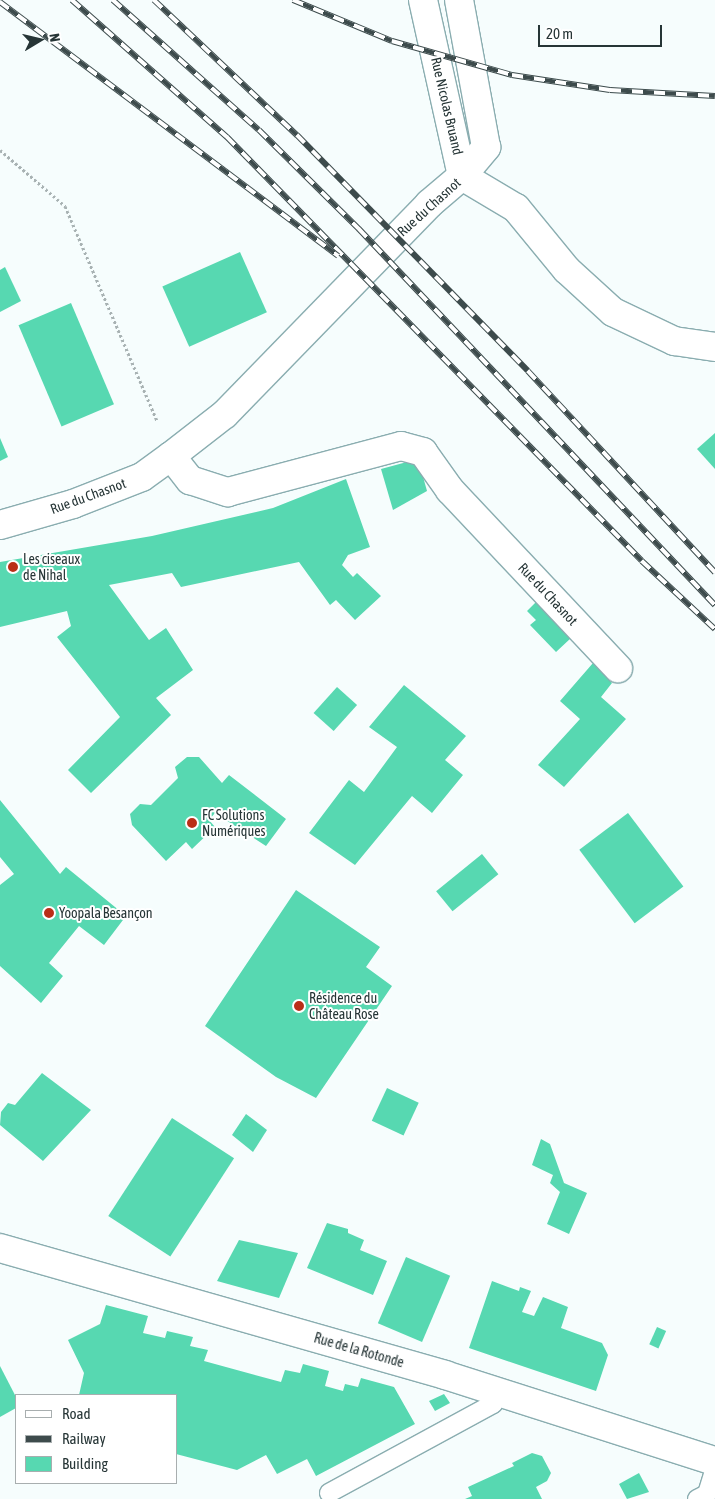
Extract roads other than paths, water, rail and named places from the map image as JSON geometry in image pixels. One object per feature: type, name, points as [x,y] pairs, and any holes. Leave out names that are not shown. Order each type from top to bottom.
[{"type":"street","name":"Rue Nicolas Bruand","points":[[423,0],[462,176]]},
{"type":"street","name":"Rue Nicolas Bruand","points":[[459,0],[486,147],[462,176]]},
{"type":"street","name":"Rue du Chasnot","points":[[0,524],[73,504],[133,480],[171,456],[225,414],[410,223],[462,176],[516,208],[567,270],[613,312],[674,341],[715,347]]},
{"type":"street","name":"Rue du Chasnot","points":[[171,456],[190,480],[228,492],[401,446],[423,452],[450,490],[618,668]]},
{"type":"street","name":"Rue de la Rotonde","points":[[0,1248],[498,1392],[715,1461]]},
{"type":"lane","points":[[329,1493],[493,1404],[498,1392]]},
{"type":"lane","points":[[696,1499],[707,1494],[715,1468]]},
{"type":"railway","points":[[72,0],[227,137],[642,561],[715,629]]},
{"type":"railway","points":[[113,0],[259,130],[359,229],[715,605]]},
{"type":"railway","points":[[154,0],[297,135],[528,371],[715,572]]},
{"type":"railway","points":[[293,0],[392,41],[512,75],[610,90],[715,96]]},
{"type":"railway","points":[[0,2],[338,256]]},
{"type":"place","name":"Les ciseaux de Nihal","points":[[13,567]]},
{"type":"place","name":"FC Solutions Numériques","points":[[192,823]]},
{"type":"place","name":"Yoopala Besançon","points":[[49,913]]},
{"type":"place","name":"Résidence du Château Rose","points":[[299,1006]]}]
